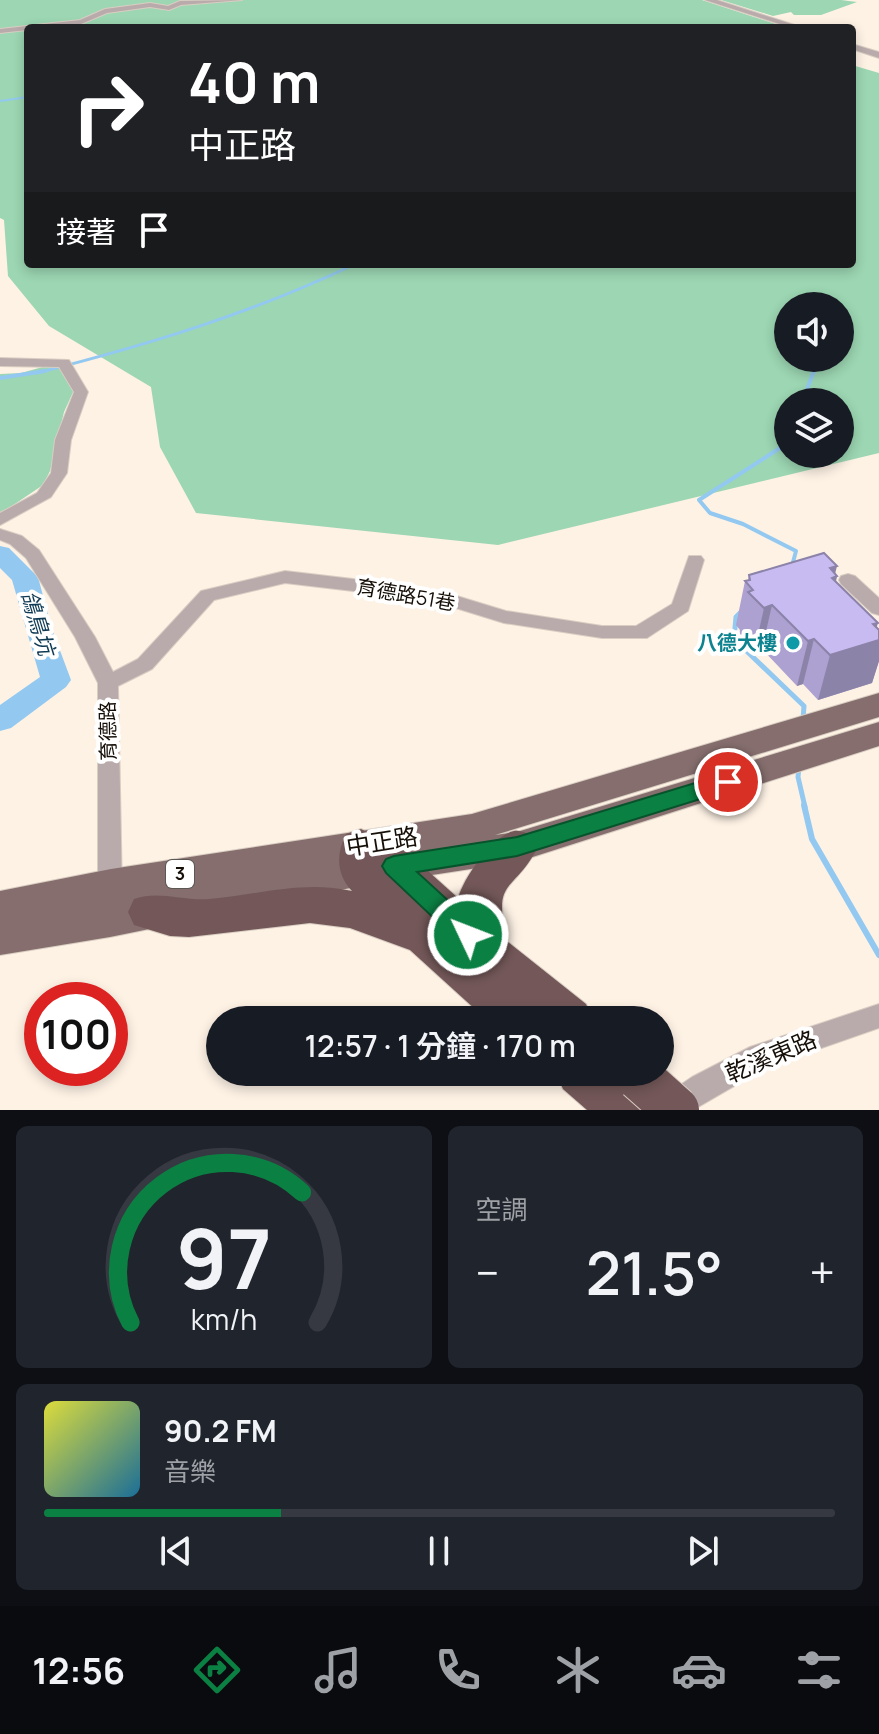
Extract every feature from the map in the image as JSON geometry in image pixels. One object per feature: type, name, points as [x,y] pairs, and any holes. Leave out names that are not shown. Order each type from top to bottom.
[{"type":"highway","points":[[488,953],[477,915],[480,896],[496,869],[508,862],[517,847]]},
{"type":"highway","points":[[372,861],[426,936],[505,1006]]},
{"type":"highway","points":[[372,861],[552,1006]]},
{"type":"highway","points":[[124,906],[189,920],[307,904],[330,905],[371,914],[426,936]]},
{"type":"highway","points":[[615,1086],[676,1110]]},
{"type":"main road","name":"3","points":[[755,759],[824,737],[879,705]]},
{"type":"main road","name":"3","points":[[824,737],[879,734]]},
{"type":"main road","name":"中正路","points":[[372,861],[472,828],[755,759]]},
{"type":"main road","name":"中正路","points":[[0,938],[124,906],[372,861],[517,847],[755,759]]},
{"type":"main road","name":"中正路","points":[[0,907],[124,906]]},
{"type":"street","points":[[48,24],[81,22],[105,11],[150,5],[169,8],[180,3],[238,0]]},
{"type":"street","points":[[709,0],[787,24]]},
{"type":"street","points":[[0,31],[24,28]]},
{"type":"street","points":[[856,47],[879,55]]},
{"type":"street","points":[[0,362],[64,363],[81,392],[63,440],[59,473],[43,497],[0,520]]},
{"type":"street","name":"育德路","points":[[0,534],[16,540],[33,554],[85,637],[108,683],[124,906]]},
{"type":"street","name":"育德路51巷","points":[[108,683],[145,664],[208,595],[285,577],[353,585],[401,596],[447,599],[504,617],[558,626],[640,633],[681,607],[683,588],[694,571],[695,560]]},
{"type":"street","points":[[848,580],[879,609]]},
{"type":"street","name":"乾溪東路","points":[[637,1095],[702,1087],[760,1056],[879,1016]]},
{"type":"green space","points":[[0,0],[702,0],[776,24],[24,24],[24,268],[856,268],[856,66],[879,73],[879,453],[854,459],[854,388],[774,388],[774,468],[817,468],[498,545],[196,513],[160,447],[151,387],[49,326],[8,276],[4,220],[0,218]]},
{"type":"green space","points":[[721,0],[857,2],[821,15],[794,15],[791,12],[773,16]]},
{"type":"green space","points":[[57,363],[74,390],[64,412],[50,471],[43,485],[0,514],[0,374],[21,373]]},
{"type":"building","points":[[824,553],[837,566],[830,568],[837,576],[832,578],[878,623],[873,624],[879,630],[879,640],[830,655],[814,639],[808,641],[772,605],[764,608],[748,592],[753,590],[745,581],[750,580],[749,575]]},
{"type":"waterway","points":[[0,101],[24,98]]},
{"type":"waterway","points":[[44,371],[199,326],[278,298],[347,268]]},
{"type":"waterway","points":[[0,378],[44,371]]},
{"type":"waterway","points":[[37,373],[44,371]]},
{"type":"waterway","points":[[807,388],[814,372]]},
{"type":"waterway","points":[[774,452],[699,500],[710,513],[743,524],[796,551],[792,566]]},
{"type":"waterway","name":"鴿鳥坑","points":[[0,554],[25,577],[38,629],[56,680],[0,720]]},
{"type":"waterway","points":[[741,612],[736,617],[734,639],[804,706],[803,719]]},
{"type":"waterway","points":[[799,767],[798,777],[805,807]]},
{"type":"waterway","points":[[804,805],[812,839],[879,955]]},
{"type":"place","name":"八德大樓","points":[[793,643]]},
{"type":"route","points":[[468,935],[394,866],[517,847],[728,782]]}]
